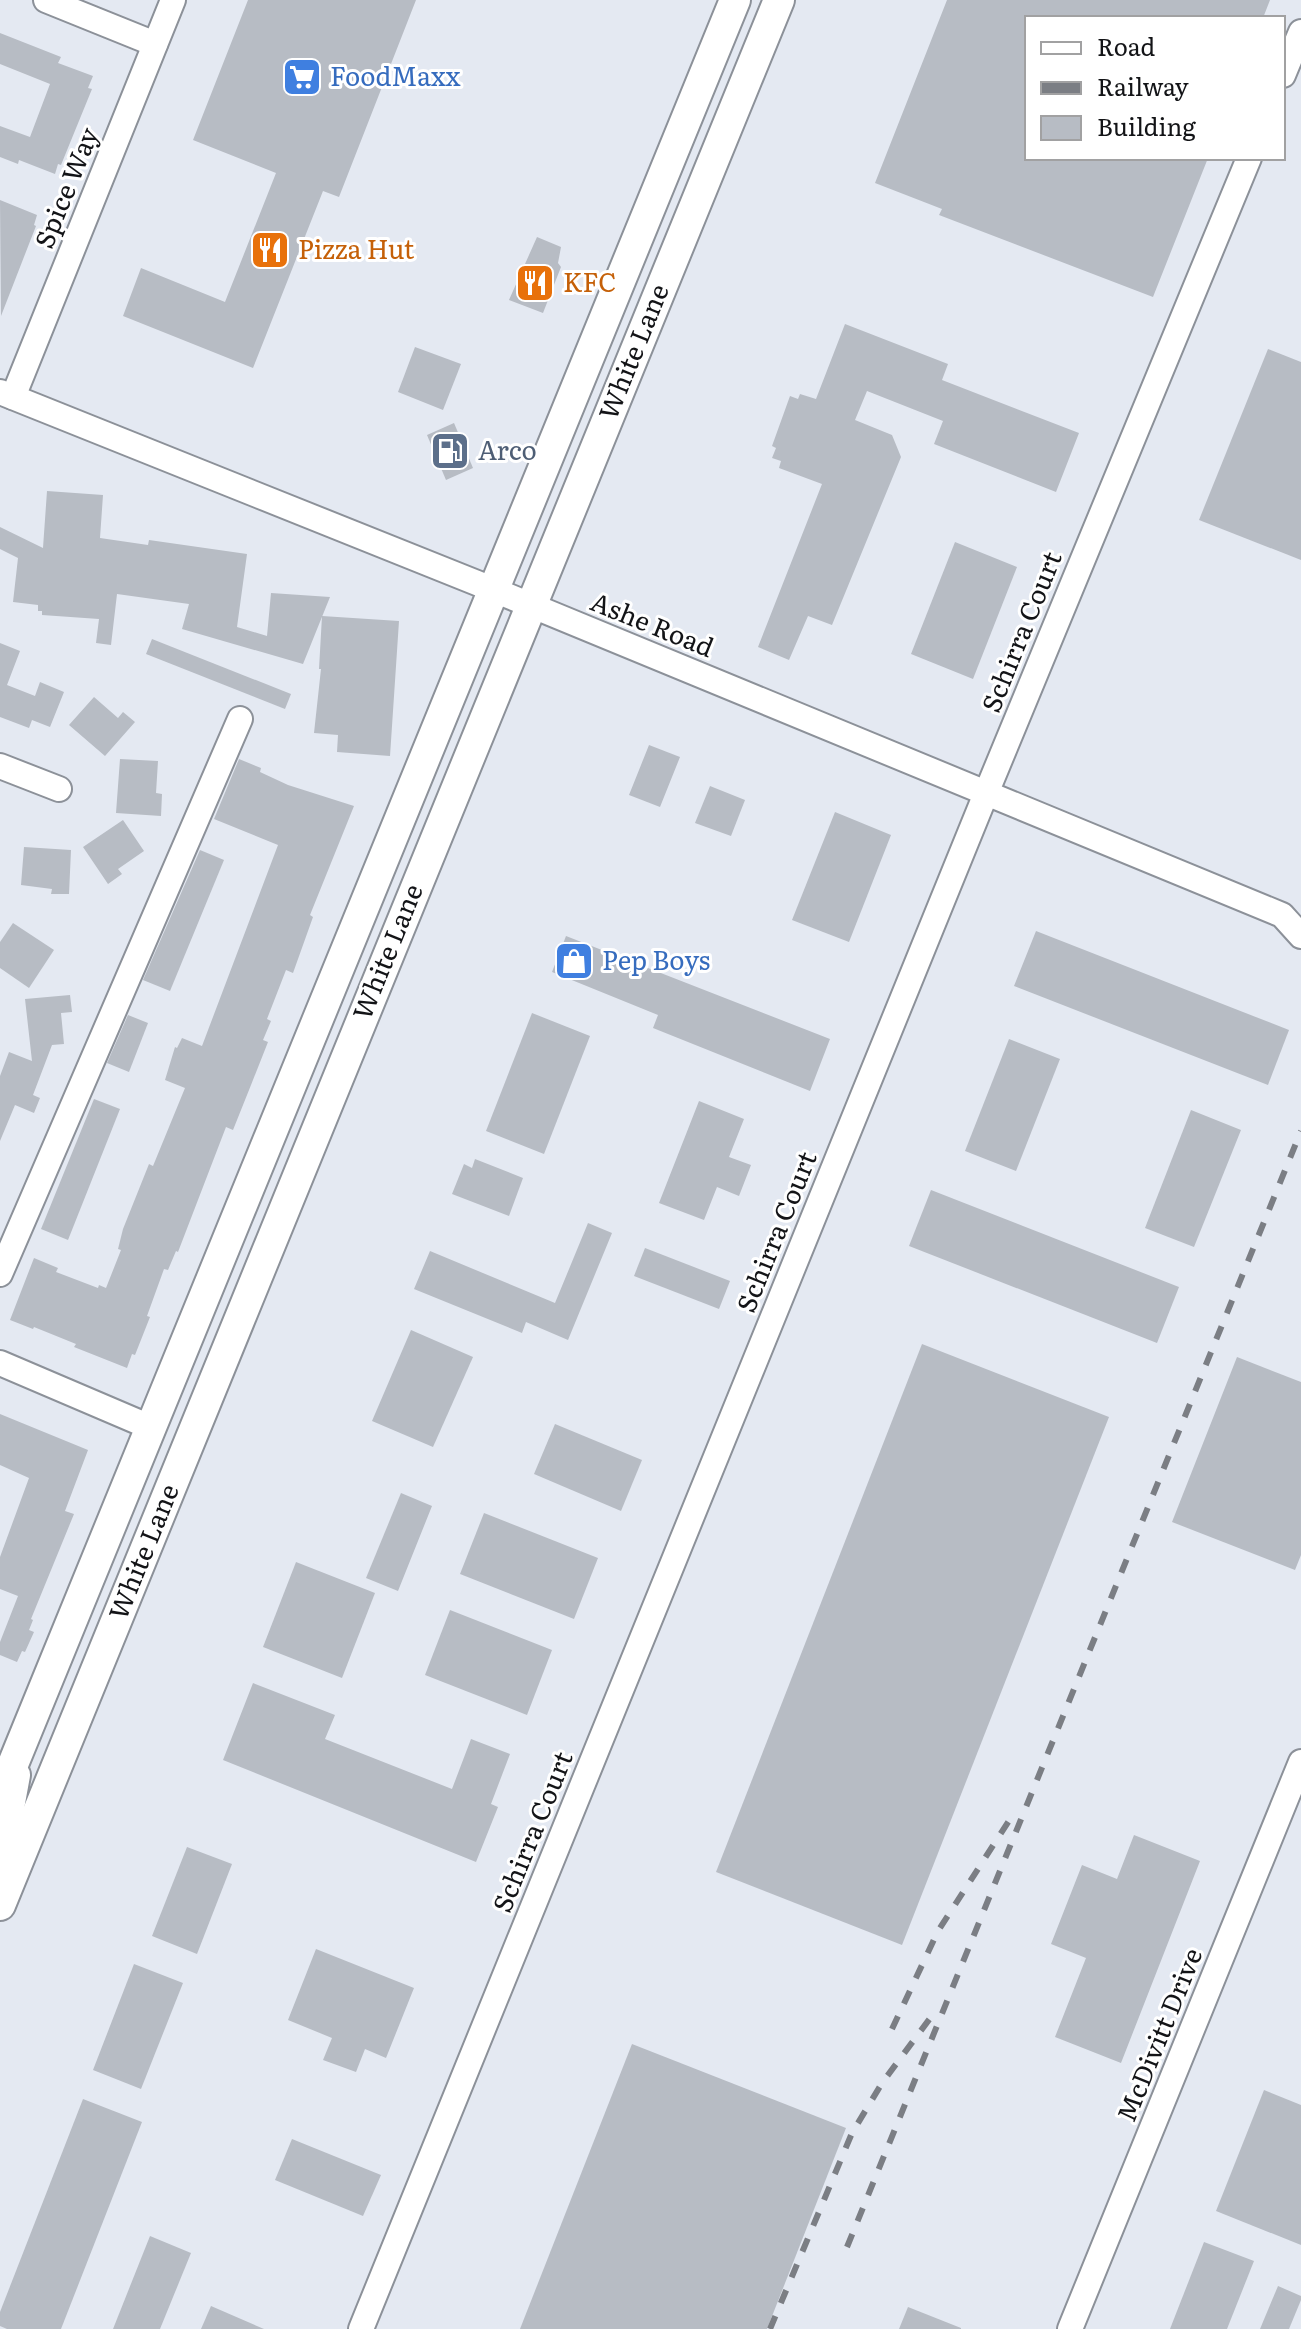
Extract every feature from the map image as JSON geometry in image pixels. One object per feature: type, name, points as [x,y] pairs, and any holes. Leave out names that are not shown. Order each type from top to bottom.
[{"type":"main road","name":"White Lane","points":[[0,1796],[735,0]]},
{"type":"main road","name":"White Lane","points":[[2,1891],[775,7]]},
{"type":"main road","points":[[697,200],[686,182],[715,47]]},
{"type":"main road","points":[[641,335],[667,226],[653,198]]},
{"type":"main road","points":[[302,1163],[294,1156],[292,1141],[326,996]]},
{"type":"main road","points":[[219,1367],[211,1355],[230,1232]]},
{"type":"main road","points":[[126,1595],[164,1461],[164,1444],[150,1427]]},
{"type":"main road","points":[[0,1857],[22,1742]]},
{"type":"street","points":[[46,0],[155,44]]},
{"type":"street","name":"Spice Way","points":[[7,394],[173,0]]},
{"type":"street","points":[[1285,70],[1301,32]]},
{"type":"street","name":"Schirra Court","points":[[361,2329],[987,791],[1248,160]]},
{"type":"street","name":"Ashe Road","points":[[7,394],[1292,912],[1301,936]]},
{"type":"street","points":[[0,1274],[240,719]]},
{"type":"street","points":[[0,766],[59,789]]},
{"type":"street","points":[[0,1363],[150,1427]]},
{"type":"street","name":"McDivitt Drive","points":[[1070,2329],[1301,1762]]},
{"type":"building","name":"FoodMaxx","points":[[248,0],[416,0],[339,197],[323,191],[253,368],[123,316],[141,268],[225,302],[276,173],[193,140]]},
{"type":"building","points":[[947,0],[1270,0],[1264,16],[1025,16],[1025,160],[1207,160],[1153,297],[939,215],[942,209],[875,183]]},
{"type":"building","points":[[0,33],[61,57],[58,63],[93,76],[88,88],[92,89],[55,174],[19,160],[18,164],[0,157],[0,126],[30,137],[50,84],[0,64]]},
{"type":"building","points":[[0,200],[37,215],[36,226],[1,316]]},
{"type":"building","name":"KFC","points":[[537,237],[561,247],[558,263],[561,267],[543,313],[509,300]]},
{"type":"building","points":[[845,324],[948,364],[942,380],[1079,433],[1056,492],[934,444],[943,421],[867,391],[855,420],[892,435],[901,457],[832,625],[808,616],[789,660],[758,647],[822,484],[779,468],[781,461],[772,458],[776,448],[772,446],[790,396],[798,399],[800,394],[816,399]]},
{"type":"building","points":[[415,347],[461,364],[443,410],[398,392]]},
{"type":"building","points":[[1268,349],[1301,362],[1301,560],[1199,520]]},
{"type":"building","name":"Arco","points":[[454,423],[473,468],[446,480],[427,435]]},
{"type":"building","points":[[47,491],[103,495],[100,538],[148,545],[149,540],[247,554],[237,627],[267,636],[271,593],[330,597],[303,664],[182,629],[189,604],[117,594],[111,645],[96,643],[99,619],[42,615],[38,605],[13,602],[18,558],[0,549],[0,527],[43,548]]},
{"type":"building","points":[[955,542],[1017,567],[973,679],[911,654]]},
{"type":"building","points":[[322,616],[399,621],[390,756],[337,752],[338,735],[314,733],[321,669]]},
{"type":"building","points":[[152,639],[291,694],[285,709],[146,654]]},
{"type":"building","points":[[0,643],[20,651],[7,685],[35,696],[40,682],[64,692],[50,727],[32,720],[29,728],[0,717]]},
{"type":"building","points":[[94,697],[118,718],[123,712],[135,722],[105,756],[69,725]]},
{"type":"building","points":[[649,745],[680,757],[660,807],[629,795]]},
{"type":"building","points":[[120,759],[158,761],[156,793],[162,794],[161,816],[116,813]]},
{"type":"building","points":[[239,759],[288,785],[354,806],[310,915],[313,917],[293,973],[286,970],[267,1019],[271,1021],[263,1040],[268,1042],[233,1130],[226,1127],[178,1252],[168,1270],[164,1269],[147,1316],[150,1317],[127,1368],[74,1347],[76,1344],[10,1320],[34,1258],[58,1268],[56,1272],[98,1288],[99,1285],[106,1288],[121,1250],[118,1249],[123,1229],[185,1088],[165,1080],[175,1047],[182,1038],[202,1046],[278,845],[214,819]]},
{"type":"building","points":[[710,786],[745,800],[731,836],[695,823]]},
{"type":"building","points":[[835,812],[891,835],[849,942],[792,920]]},
{"type":"building","points":[[123,820],[144,851],[118,869],[122,874],[108,884],[83,847]]},
{"type":"building","points":[[24,847],[71,850],[69,894],[51,894],[52,889],[21,885]]},
{"type":"building","points":[[200,850],[224,860],[170,991],[143,980]]},
{"type":"building","points":[[13,923],[54,950],[29,988],[0,968],[0,942]]},
{"type":"building","points":[[1036,931],[1289,1030],[1268,1085],[1014,986]]},
{"type":"building","points":[[566,936],[830,1039],[810,1091],[653,1028],[658,1015],[552,972]]},
{"type":"building","points":[[70,995],[72,1012],[61,1013],[64,1044],[52,1045],[33,1095],[40,1098],[34,1113],[15,1105],[0,1141],[0,1076],[9,1052],[32,1061],[25,999]]},
{"type":"building","points":[[532,1013],[590,1036],[544,1154],[486,1131]]},
{"type":"building","points":[[128,1015],[148,1023],[129,1072],[107,1063]]},
{"type":"building","points":[[1009,1039],[1060,1059],[1016,1171],[965,1151]]},
{"type":"building","points":[[94,1099],[120,1109],[68,1240],[41,1229]]},
{"type":"building","points":[[699,1101],[744,1119],[729,1157],[751,1165],[739,1196],[717,1187],[704,1220],[659,1203]]},
{"type":"building","points":[[1191,1110],[1241,1130],[1194,1247],[1145,1228]]},
{"type":"building","points":[[475,1159],[523,1178],[509,1216],[452,1194],[464,1164],[472,1168]]},
{"type":"building","points":[[931,1190],[1179,1287],[1157,1343],[909,1246]]},
{"type":"building","points":[[588,1223],[612,1233],[568,1340],[526,1322],[522,1333],[414,1289],[430,1251],[555,1303]]},
{"type":"building","points":[[645,1248],[730,1281],[719,1309],[634,1276]]},
{"type":"building","points":[[411,1330],[473,1357],[433,1447],[372,1421]]},
{"type":"building","points":[[922,1344],[1109,1417],[902,1945],[716,1872]]},
{"type":"building","points":[[1237,1357],[1301,1382],[1301,1555],[1295,1570],[1172,1522]]},
{"type":"building","points":[[0,1414],[88,1450],[65,1511],[74,1514],[31,1619],[29,1630],[34,1632],[17,1662],[0,1655],[0,1642],[18,1596],[0,1589],[0,1557],[29,1478],[0,1465]]},
{"type":"building","points":[[555,1424],[642,1460],[621,1511],[534,1474]]},
{"type":"building","points":[[401,1493],[432,1506],[398,1591],[366,1578]]},
{"type":"building","points":[[484,1513],[598,1558],[574,1619],[460,1574]]},
{"type":"building","points":[[296,1562],[375,1593],[342,1678],[263,1647]]},
{"type":"building","points":[[450,1610],[552,1650],[527,1715],[425,1675]]},
{"type":"building","points":[[253,1683],[335,1715],[325,1739],[452,1789],[471,1739],[510,1754],[491,1804],[498,1807],[476,1862],[223,1760]]},
{"type":"building","points":[[1134,1835],[1200,1861],[1121,2063],[1055,2037],[1086,1958],[1051,1944],[1082,1865],[1117,1879]]},
{"type":"building","points":[[187,1847],[232,1864],[197,1954],[152,1936]]},
{"type":"building","points":[[316,1949],[414,1988],[386,2058],[365,2049],[356,2072],[323,2060],[332,2038],[288,2020]]},
{"type":"building","points":[[134,1964],[183,1983],[141,2089],[93,2070]]},
{"type":"building","points":[[632,2044],[846,2128],[767,2329],[520,2329]]},
{"type":"building","points":[[1264,2090],[1301,2105],[1301,2245],[1216,2211]]},
{"type":"building","points":[[83,2099],[142,2122],[61,2329],[7,2329],[0,2326],[0,2312]]},
{"type":"building","points":[[292,2139],[381,2175],[363,2216],[275,2180]]},
{"type":"building","points":[[150,2236],[191,2253],[160,2329],[113,2329]]},
{"type":"building","points":[[1204,2242],[1254,2261],[1227,2329],[1170,2329]]},
{"type":"building","points":[[1278,2286],[1301,2296],[1289,2329],[1260,2329]]},
{"type":"building","points":[[211,2306],[264,2329],[201,2329]]},
{"type":"building","points":[[908,2307],[961,2328],[961,2329],[899,2329]]},
{"type":"railway","points":[[847,2247],[1301,1131]]},
{"type":"railway","points":[[892,2029],[938,1931],[1014,1813]]},
{"type":"railway","points":[[770,2329],[852,2133],[882,2083],[931,2017]]},
{"type":"place","name":"FoodMaxx","points":[[302,77]]},
{"type":"place","name":"Pizza Hut","points":[[270,250]]},
{"type":"place","name":"KFC","points":[[535,283]]},
{"type":"place","name":"Arco","points":[[450,451]]},
{"type":"place","name":"Pep Boys","points":[[574,961]]}]
